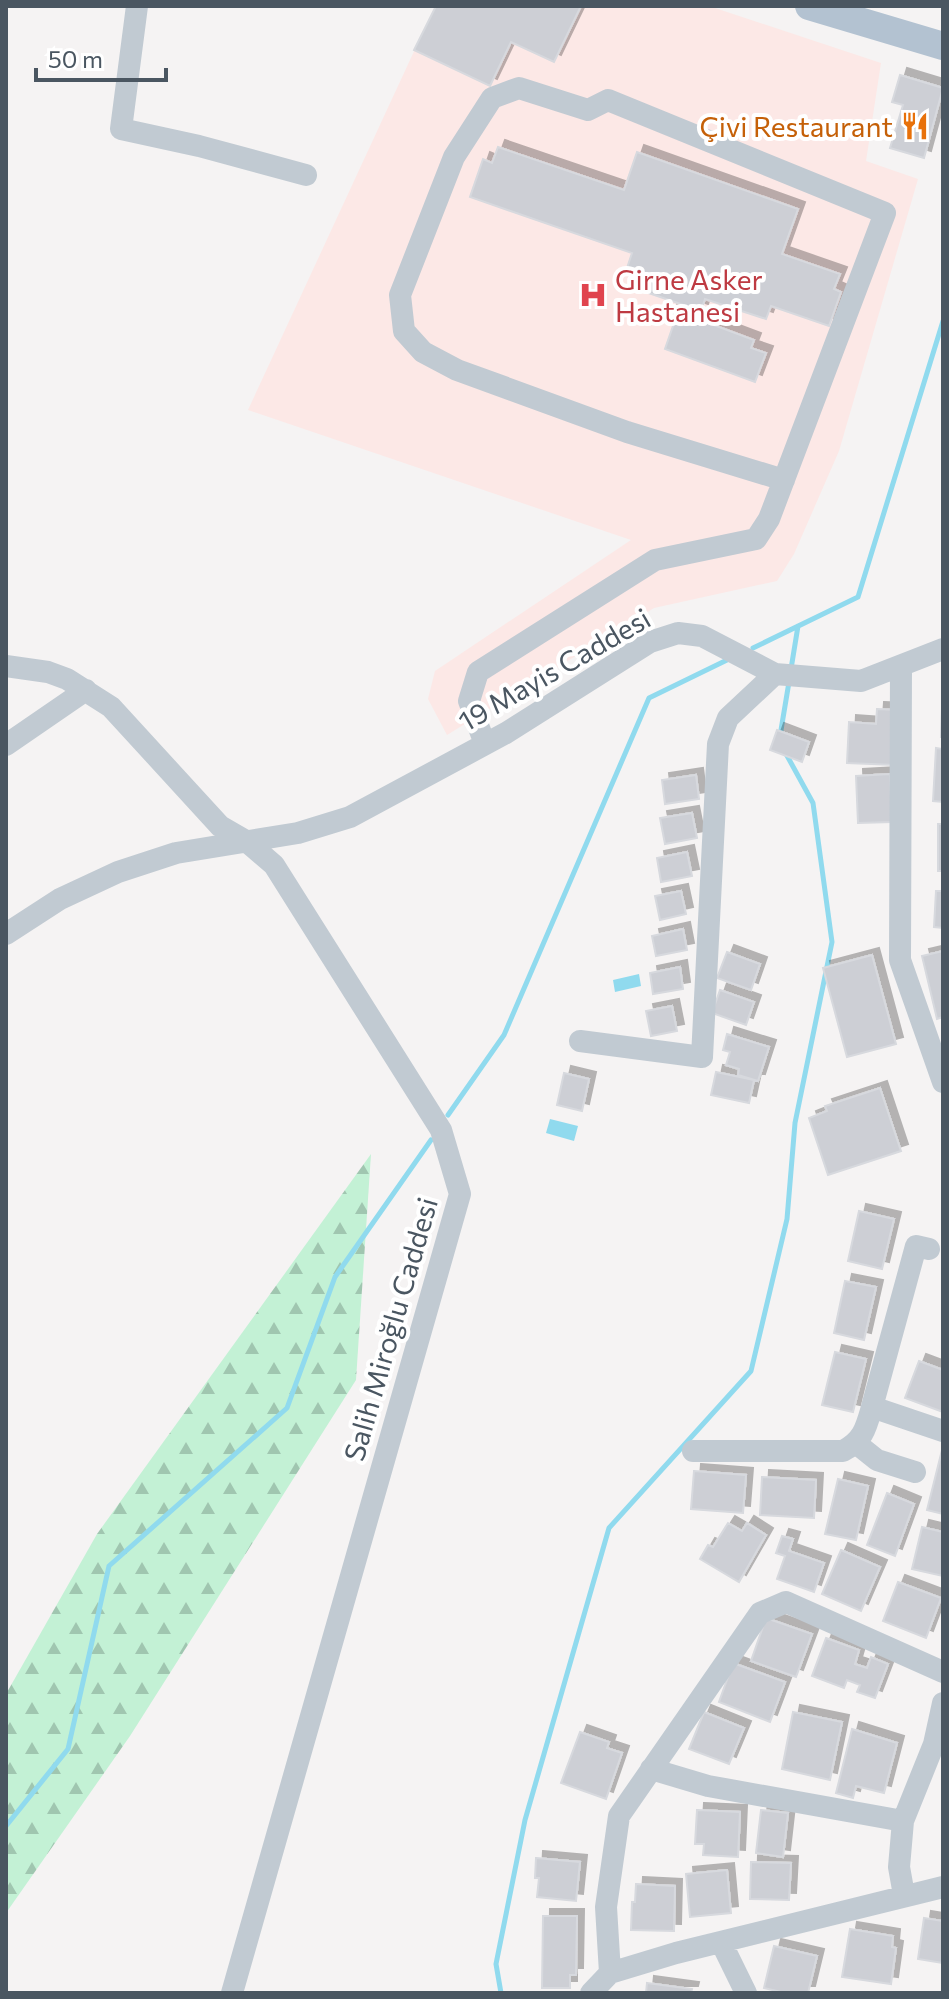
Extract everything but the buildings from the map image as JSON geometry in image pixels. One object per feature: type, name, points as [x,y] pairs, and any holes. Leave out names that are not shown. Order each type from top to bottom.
[{"type":"main road","points":[[809,6],[943,46]]},
{"type":"street","points":[[137,6],[121,129],[306,175]]},
{"type":"street","points":[[485,744],[469,701],[478,672],[655,560],[756,539],[769,519],[784,480],[885,213],[608,100],[588,110],[519,88],[492,98],[454,157],[400,295],[404,331],[423,352],[457,370],[627,432],[784,480]]},
{"type":"street","name":"19 Mayis Caddesi","points":[[246,841],[298,833],[350,817],[485,744],[650,642],[678,633],[702,636],[775,674],[861,681],[943,649]]},
{"type":"street","name":"Salih Miroğlu Caddesi","points":[[6,666],[48,672],[86,690],[111,707],[220,826],[246,841],[274,865],[441,1130],[460,1194],[232,1993]]},
{"type":"street","points":[[901,667],[900,960],[935,1036],[943,1082]]},
{"type":"street","points":[[580,1041],[702,1057],[718,744],[728,718],[775,674]]},
{"type":"street","points":[[6,745],[86,690]]},
{"type":"street","points":[[6,934],[60,899],[118,872],[176,853],[246,841]]},
{"type":"street","points":[[693,1451],[843,1451],[857,1444],[865,1431],[916,1246],[929,1249]]},
{"type":"street","points":[[872,1407],[943,1431]]},
{"type":"street","points":[[857,1444],[877,1460],[915,1472]]},
{"type":"street","points":[[610,1973],[606,1907],[619,1816],[760,1613],[786,1602],[943,1672]]},
{"type":"street","points":[[904,1895],[899,1867],[903,1821],[938,1745],[943,1703]]},
{"type":"street","points":[[651,1769],[708,1786],[903,1821]]},
{"type":"street","points":[[591,1993],[610,1973],[943,1887]]},
{"type":"street","points":[[721,1942],[746,1993]]},
{"type":"shaded area","name":"Girne Asker Hastanesi","points":[[435,6],[709,6],[881,63],[866,161],[918,179],[839,451],[794,554],[777,581],[654,608],[447,735],[428,699],[435,671],[631,540],[248,410]]},
{"type":"green space","points":[[371,1154],[356,1380],[130,1736],[6,1913],[6,1694],[97,1534]]},
{"type":"water","points":[[639,974],[641,986],[615,992],[613,980]]},
{"type":"water","points":[[550,1119],[578,1126],[574,1141],[546,1133]]},
{"type":"waterway","points":[[753,648],[858,597],[943,321]]},
{"type":"waterway","points":[[791,669],[798,626]]},
{"type":"waterway","points":[[448,1115],[504,1035],[649,698],[727,660]]},
{"type":"waterway","points":[[780,736],[789,682]]},
{"type":"waterway","points":[[501,1993],[496,1964],[525,1820],[609,1528],[751,1371],[787,1219],[795,1123],[832,942],[813,803],[785,752]]},
{"type":"waterway","points":[[6,1826],[68,1749],[109,1566],[287,1408],[335,1277],[431,1140]]},
{"type":"place","name":"Çivi Restaurant","points":[[915,126]]},
{"type":"place","name":"Girne Asker Hastanesi","points":[[593,295]]}]
